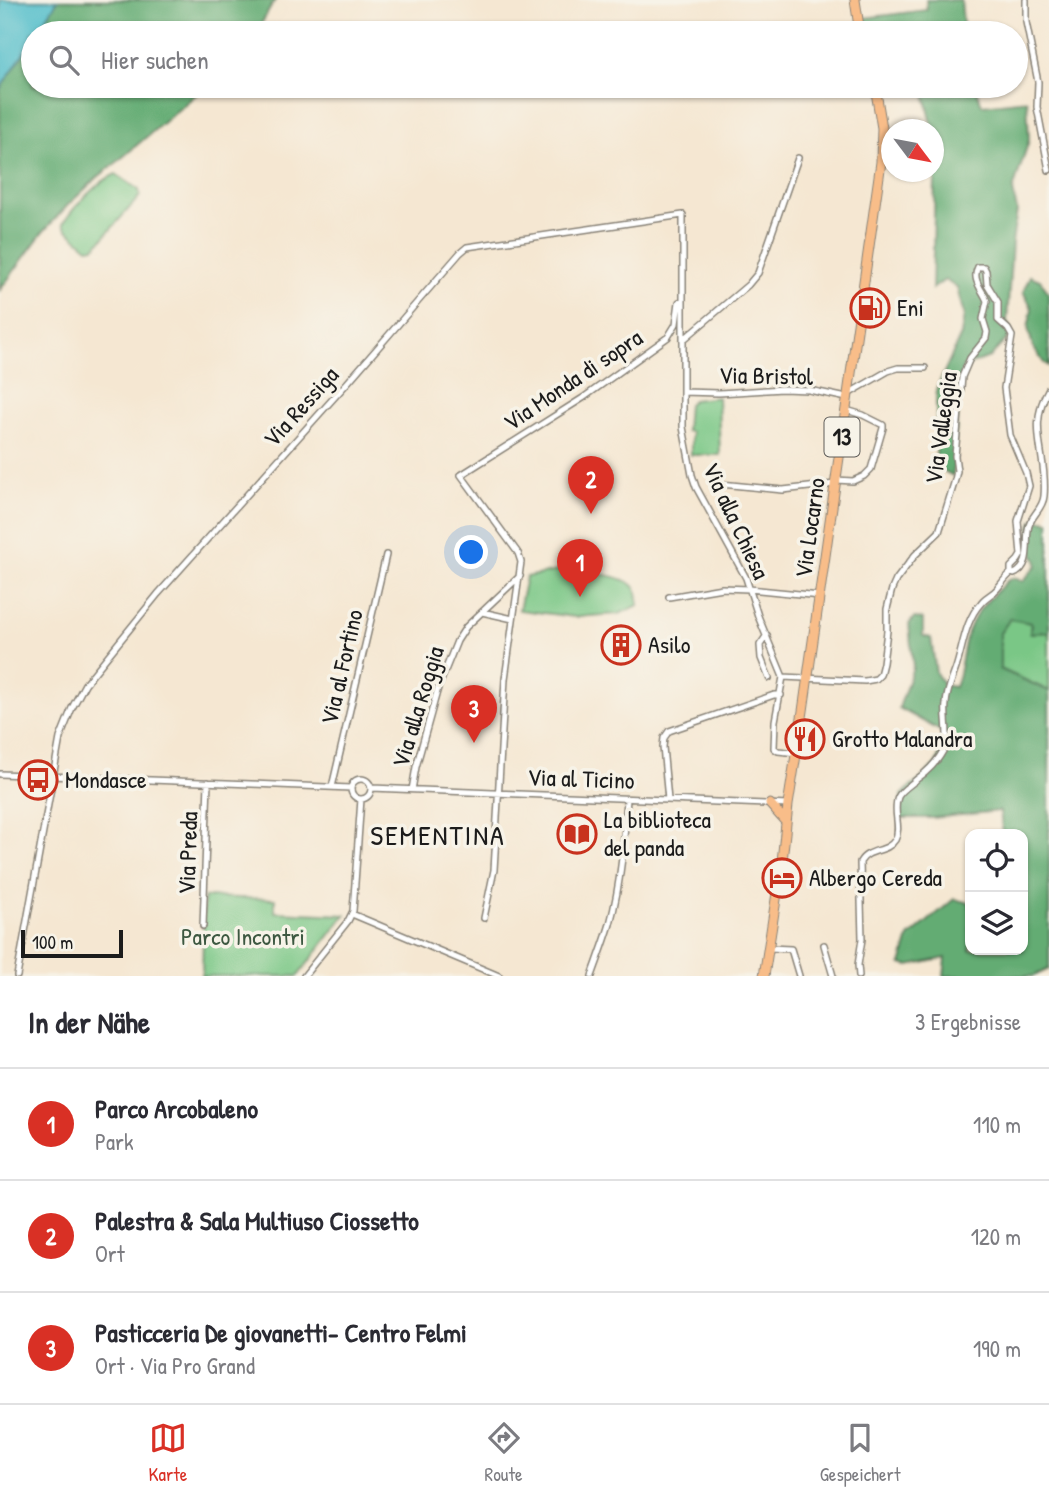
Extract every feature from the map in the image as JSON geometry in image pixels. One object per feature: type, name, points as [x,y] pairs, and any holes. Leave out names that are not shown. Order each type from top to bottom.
[{"type":"main road","points":[[855,0],[858,21]]},
{"type":"main road","name":"Via Locarno","points":[[764,976],[881,155],[881,112],[878,98]]},
{"type":"main road","points":[[770,804],[786,822]]},
{"type":"street","points":[[1026,21],[1027,0]]},
{"type":"street","points":[[1028,31],[1037,71],[1037,104],[1043,118],[1049,170]]},
{"type":"street","points":[[682,340],[748,285],[758,273],[798,158]]},
{"type":"street","name":"Via alla Chiesa","points":[[683,215],[683,433],[692,475],[704,504],[746,579],[758,617],[783,677]]},
{"type":"street","name":"Via Ressiga","points":[[17,976],[62,732],[76,699],[88,680],[158,594],[463,250],[473,245],[683,215]]},
{"type":"street","name":"Via Valleggia","points":[[808,677],[869,681],[880,675],[887,638],[887,609],[892,589],[915,555],[939,532],[957,474],[955,456],[962,377],[970,358],[987,335],[983,319],[987,301],[976,275],[980,266],[986,269],[987,285],[998,300],[998,320],[1012,335],[1004,388],[1010,435],[1029,481],[1018,521],[1021,555],[1011,567],[1011,573]]},
{"type":"street","name":"Via Monda di sopra","points":[[520,576],[520,556],[461,475],[583,398],[668,337],[676,324],[679,302],[683,300]]},
{"type":"street","points":[[848,396],[888,371],[898,368],[925,368]]},
{"type":"street","points":[[859,976],[862,939],[860,862],[866,854],[892,843],[897,831],[898,797],[944,750],[948,689],[956,670],[964,636],[978,605],[996,591],[1011,573],[1017,574],[1023,567],[1028,526],[1044,498],[1044,469],[1037,427],[1040,407],[1049,388]]},
{"type":"street","name":"Via Bristol","points":[[683,392],[783,389],[848,396]]},
{"type":"street","points":[[722,484],[783,490],[853,481],[869,472],[873,467],[883,425],[846,410]]},
{"type":"street","name":"Via al Fortino","points":[[332,787],[386,555]]},
{"type":"street","points":[[484,918],[494,870],[504,697],[520,576]]},
{"type":"street","name":"Via alla Roggia","points":[[412,790],[416,767],[443,676],[462,632],[520,576]]},
{"type":"street","points":[[669,597],[715,589],[749,589],[820,596]]},
{"type":"street","points":[[482,612],[513,619]]},
{"type":"street","points":[[767,635],[760,645],[761,658],[769,678]]},
{"type":"street","points":[[797,753],[775,749],[775,722],[783,677],[808,677]]},
{"type":"street","points":[[668,800],[663,747],[667,733],[774,695],[781,695]]},
{"type":"street","points":[[0,774],[351,788]]},
{"type":"street","points":[[361,778],[369,782],[372,788],[369,796],[361,799],[354,796],[351,788],[353,782],[361,778]]},
{"type":"street","name":"Via Preda","points":[[204,926],[208,782]]},
{"type":"street","name":"Via al Ticino","points":[[372,788],[788,806]]},
{"type":"street","points":[[304,976],[352,915],[361,799]]},
{"type":"street","points":[[592,976],[609,926],[617,891],[626,799]]},
{"type":"street","points":[[352,915],[499,976]]},
{"type":"street","points":[[824,945],[833,976]]},
{"type":"street","points":[[769,948],[790,949],[799,976]]},
{"type":"green space","points":[[58,0],[275,0],[263,21],[45,21]]},
{"type":"green space","points":[[926,0],[961,0],[963,21],[864,21],[863,18],[927,10]]},
{"type":"green space","points":[[21,57],[21,98],[192,98],[69,204],[43,232],[0,290],[0,89]]},
{"type":"green space","points":[[926,98],[979,98],[982,105],[1027,100],[1029,140],[1013,190],[1017,211],[1012,242],[1007,321],[1011,331],[1009,337],[990,357],[963,367],[953,476],[936,467],[936,390],[961,335],[964,315],[957,288],[945,280],[932,289],[935,182],[944,182],[944,119],[931,119]]},
{"type":"green space","points":[[116,174],[139,190],[140,196],[97,245],[88,248],[63,224],[86,195]]},
{"type":"green space","points":[[1030,276],[1040,280],[1048,292],[1049,366],[1033,347],[1028,328],[1032,308],[1023,292]]},
{"type":"green space","points":[[718,397],[720,455],[691,455],[691,432],[686,431],[688,404],[693,400]]},
{"type":"green space","points":[[1032,521],[1049,521],[1049,632],[1030,633],[1031,623],[1010,619],[1000,633],[1000,669],[1049,691],[1049,969],[1034,976],[944,976],[946,958],[909,966],[901,964],[909,937],[954,899],[965,902],[965,955],[1028,955],[1028,829],[1002,829],[1000,811],[932,818],[900,818],[901,796],[936,763],[948,735],[899,708],[913,667],[909,624],[914,618],[923,619],[923,636],[931,638],[936,673],[944,685],[955,687],[966,638],[978,612],[1008,580],[1013,578],[1023,581],[1037,565],[1030,542]]},
{"type":"green space","points":[[562,570],[602,574],[623,580],[636,589],[639,605],[619,614],[575,617],[519,610],[526,577]]},
{"type":"green space","points":[[1010,618],[1031,623],[1030,633],[1049,632],[1049,691],[1000,669],[1000,633]]},
{"type":"green space","name":"Parco Incontri","points":[[204,897],[275,899],[275,912],[345,915],[298,976],[202,976]]},
{"type":"water","points":[[0,0],[58,0],[45,21],[21,21],[21,57],[0,89]]},
{"type":"place","name":"Eni","points":[[870,308]]},
{"type":"place","name":"Palestra & Sala Multiuso Ciossetto","points":[[591,514]]},
{"type":"place","name":"Parco Arcobaleno","points":[[580,597]]},
{"type":"place","name":"Asilo","points":[[621,645]]},
{"type":"place","name":"Grotto Malandra","points":[[805,739]]},
{"type":"place","name":"Pasticceria De giovanetti- Centro Felmi","points":[[474,743]]},
{"type":"place","name":"Mondasce","points":[[38,780]]},
{"type":"place","name":"La biblioteca del panda","points":[[577,834]]},
{"type":"place","name":"Albergo Cereda","points":[[782,878]]},
{"type":"district","name":"SEMENTINA","points":[[438,835]]}]
